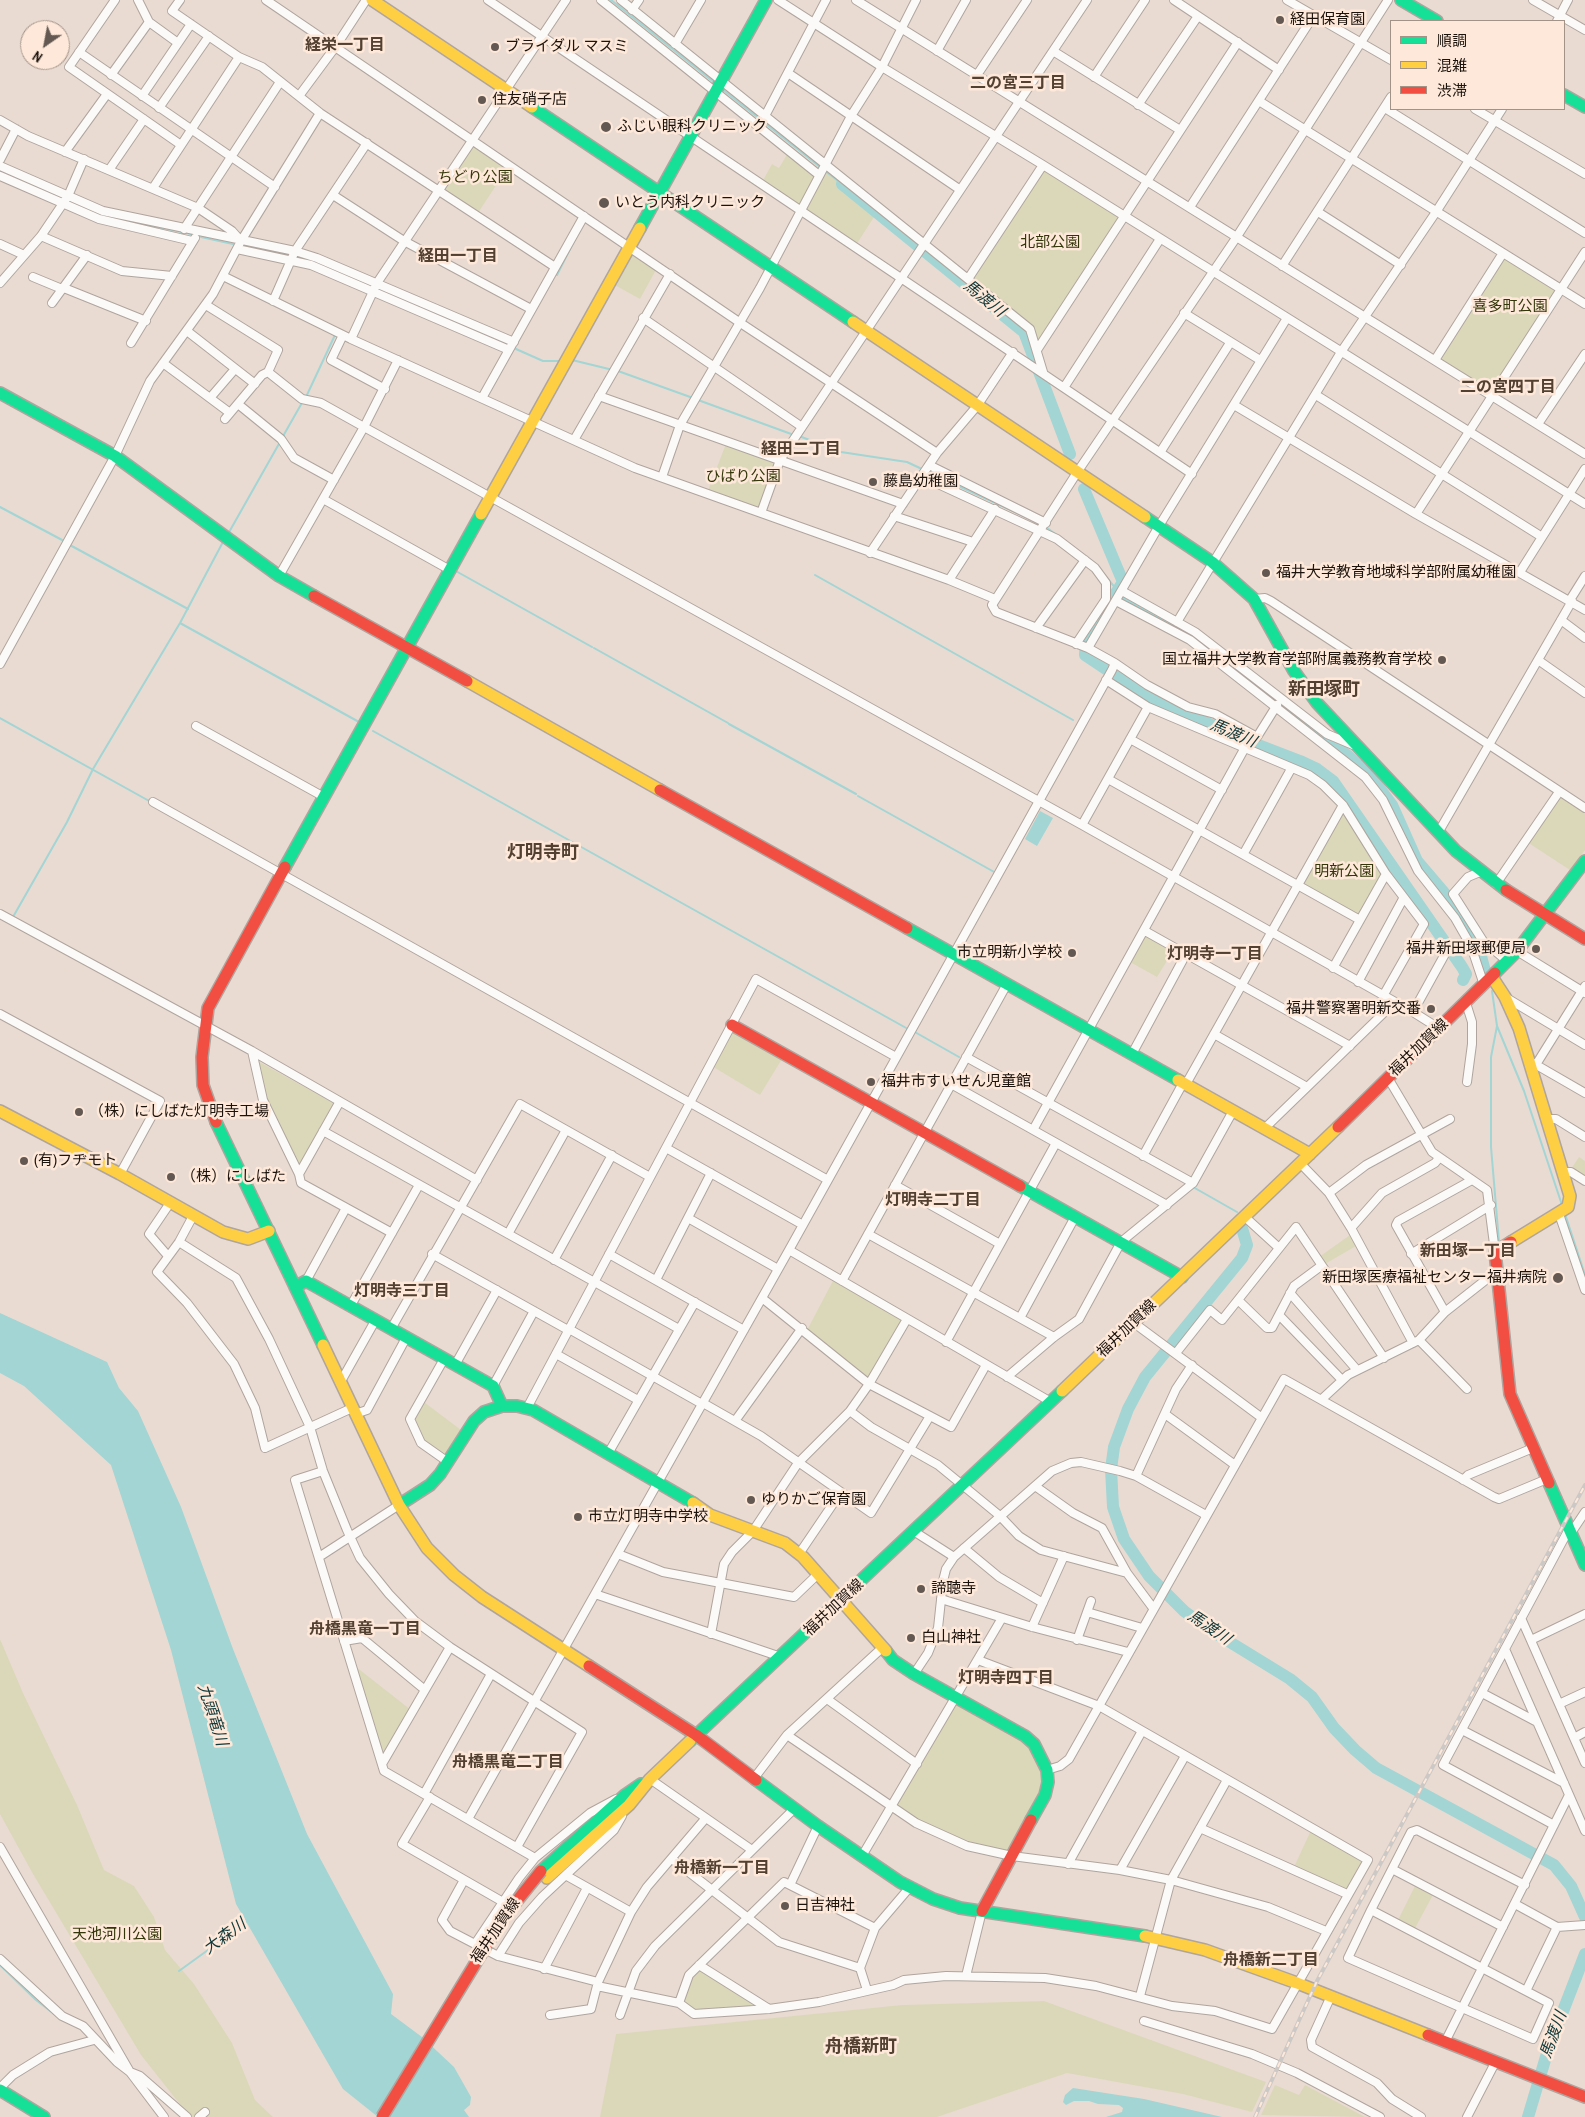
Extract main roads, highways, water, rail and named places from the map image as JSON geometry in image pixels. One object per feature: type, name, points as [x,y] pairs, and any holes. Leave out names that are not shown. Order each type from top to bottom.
[{"type":"main road","points":[[372,0],[1212,562],[1254,599],[1294,671],[1317,703],[1438,833],[1480,872],[1496,884],[1585,939]]},
{"type":"main road","points":[[766,0],[219,985],[208,1008],[205,1027],[203,1085],[214,1118],[399,1505],[427,1548],[454,1575],[482,1597],[696,1735],[755,1777],[818,1826],[862,1856],[910,1887],[948,1905],[1154,1937],[1220,1955],[1331,1996],[1585,2098]]},
{"type":"main road","points":[[1401,0],[1435,20]]},
{"type":"main road","points":[[1565,96],[1585,107]]},
{"type":"main road","points":[[0,393],[115,456],[279,576],[1310,1154]]},
{"type":"main road","name":"福井加賀線","points":[[382,2117],[502,1918],[544,1874],[627,1800],[843,1600],[1466,1003],[1517,951],[1585,861]]},
{"type":"main road","points":[[1488,981],[1505,997],[1533,1063],[1547,1119],[1564,1172],[1570,1202],[1559,1214],[1495,1252],[1510,1394],[1547,1479],[1572,1530],[1585,1565]]},
{"type":"main road","points":[[732,1025],[1182,1277]]},
{"type":"main road","points":[[0,1111],[120,1174],[193,1216],[237,1237],[248,1239],[269,1231]]},
{"type":"main road","points":[[295,1288],[306,1281],[492,1386],[498,1394],[502,1406]]},
{"type":"main road","points":[[399,1505],[430,1485],[448,1462],[474,1421],[484,1412],[502,1406],[527,1408],[609,1452],[710,1516],[785,1543],[799,1554],[843,1600],[893,1660],[914,1674],[1025,1736],[1034,1744],[1047,1770],[1048,1782],[1041,1806],[982,1911]]},
{"type":"main road","name":"福井加賀線","points":[[391,2117],[513,1918],[544,1874]]},
{"type":"main road","points":[[0,2089],[44,2117]]},
{"type":"water","points":[[1040,811],[1053,818],[1037,846],[1025,839]]},
{"type":"water","name":"九頭竜川","points":[[0,1313],[107,1362],[119,1388],[138,1411],[181,1507],[233,1649],[307,1834],[393,1994],[391,2014],[422,2037],[454,2067],[471,2097],[470,2105],[464,2110],[469,2117],[378,2117],[343,2089],[236,1904],[171,1650],[111,1465],[24,1386],[0,1373]]},
{"type":"water","points":[[1073,2088],[1144,2099],[1222,2117],[1106,2117],[1122,2112],[1123,2108],[1119,2105],[1098,2104],[1089,2101],[1074,2101],[1066,2105],[1063,2102],[1065,2095]]},
{"type":"waterway","points":[[611,0],[715,83]]},
{"type":"waterway","points":[[722,89],[820,167]]},
{"type":"waterway","points":[[824,170],[842,184]]},
{"type":"waterway","name":"馬渡川","points":[[842,184],[1024,332],[1070,454]]},
{"type":"waterway","points":[[89,209],[101,215],[191,234]]},
{"type":"waterway","points":[[201,237],[233,244]]},
{"type":"waterway","points":[[557,275],[574,241]]},
{"type":"waterway","points":[[243,246],[288,255]]},
{"type":"waterway","points":[[296,257],[311,262]]},
{"type":"waterway","points":[[341,274],[371,286]]},
{"type":"waterway","points":[[407,302],[508,345]]},
{"type":"waterway","points":[[306,397],[335,335]]},
{"type":"waterway","points":[[516,349],[543,361],[561,361]]},
{"type":"waterway","points":[[572,360],[613,370]]},
{"type":"waterway","points":[[618,371],[693,398]]},
{"type":"waterway","points":[[698,400],[794,435]]},
{"type":"waterway","points":[[282,438],[303,401]]},
{"type":"waterway","points":[[799,436],[841,452],[907,462],[924,470]]},
{"type":"waterway","points":[[228,534],[280,442]]},
{"type":"waterway","points":[[928,472],[1026,517]]},
{"type":"waterway","name":"馬渡川","points":[[1084,489],[1123,582],[1086,640],[1085,655],[1142,693],[1235,736],[1300,761],[1317,769],[1333,781],[1462,967],[1466,974],[1463,980]]},
{"type":"waterway","points":[[0,507],[64,541]]},
{"type":"waterway","points":[[1046,527],[1098,566]]},
{"type":"waterway","points":[[13,917],[67,822],[93,769],[180,623],[224,540]]},
{"type":"waterway","points":[[68,544],[188,609]]},
{"type":"waterway","points":[[454,570],[592,647]]},
{"type":"waterway","points":[[1102,572],[1117,590]]},
{"type":"waterway","points":[[815,575],[1073,720]]},
{"type":"waterway","points":[[1114,594],[1183,631],[1200,644]]},
{"type":"waterway","points":[[180,623],[359,722]]},
{"type":"waterway","points":[[594,648],[728,723]]},
{"type":"waterway","points":[[1218,658],[1347,755],[1372,778],[1392,805],[1417,861],[1457,908],[1479,949],[1485,971]]},
{"type":"waterway","points":[[0,718],[151,802]]},
{"type":"waterway","points":[[729,724],[856,794]]},
{"type":"waterway","points":[[373,731],[908,1029]]},
{"type":"waterway","points":[[858,796],[996,873]]},
{"type":"waterway","points":[[304,891],[405,947]]},
{"type":"waterway","points":[[1492,991],[1497,1026],[1491,1057],[1491,1147],[1499,1242]]},
{"type":"waterway","points":[[1497,1026],[1524,1091],[1562,1205]]},
{"type":"waterway","points":[[913,1031],[959,1057]]},
{"type":"waterway","points":[[1193,1187],[1237,1212]]},
{"type":"waterway","points":[[1566,1217],[1585,1275]]},
{"type":"waterway","name":"馬渡川","points":[[1241,1225],[1247,1245],[1242,1258],[1145,1377],[1128,1409],[1114,1447],[1111,1469],[1113,1507],[1124,1539],[1149,1576],[1184,1611],[1207,1628],[1290,1679],[1312,1697],[1334,1728],[1376,1768],[1554,1865],[1571,1886],[1585,1917]]},
{"type":"waterway","points":[[1562,1499],[1574,1524]]},
{"type":"waterway","points":[[1576,1531],[1585,1550]]},
{"type":"waterway","name":"大森川","points":[[179,1971],[248,1921]]},
{"type":"waterway","name":"馬渡川","points":[[1528,2117],[1548,2050],[1585,1954]]},
{"type":"waterway","name":"大森川","points":[[0,1965],[36,2000],[62,2020]]},
{"type":"railway","points":[[1255,2117],[1317,1981],[1585,1485]]},
{"type":"place","name":"経田保育園","points":[[1280,20]]},
{"type":"place","name":"ブライダル マスミ","points":[[495,47]]},
{"type":"place","name":"住友硝子店","points":[[482,100]]},
{"type":"place","name":"ふじい眼科クリニック","points":[[606,127]]},
{"type":"place","name":"いとう内科クリニック","points":[[604,203]]},
{"type":"place","name":"藤島幼稚園","points":[[873,482]]},
{"type":"place","name":"福井大学教育地域科学部附属幼稚園","points":[[1266,573]]},
{"type":"place","name":"国立福井大学教育学部附属義務教育学校","points":[[1442,660]]},
{"type":"place","name":"福井新田塚郵便局","points":[[1536,949]]},
{"type":"place","name":"市立明新小学校","points":[[1072,953]]},
{"type":"place","name":"福井警察署明新交番","points":[[1431,1009]]},
{"type":"place","name":"福井市すいせん児童館","points":[[871,1082]]},
{"type":"place","name":"（株）にしばた灯明寺工場","points":[[79,1112]]},
{"type":"place","name":"(有)フヂモト","points":[[24,1161]]},
{"type":"place","name":"（株）にしばた","points":[[171,1177]]},
{"type":"place","name":"新田塚医療福祉センター福井病院","points":[[1558,1278]]},
{"type":"place","name":"ゆりかご保育園","points":[[751,1500]]},
{"type":"place","name":"市立灯明寺中学校","points":[[578,1517]]},
{"type":"place","name":"諦聴寺","points":[[921,1589]]},
{"type":"place","name":"白山神社","points":[[911,1638]]},
{"type":"place","name":"日吉神社","points":[[785,1906]]},
{"type":"district","name":"経栄一丁目","points":[[345,46]]},
{"type":"district","name":"二の宮三丁目","points":[[1018,84]]},
{"type":"district","name":"経田一丁目","points":[[458,257]]},
{"type":"district","name":"二の宮四丁目","points":[[1508,388]]},
{"type":"district","name":"経田二丁目","points":[[801,450]]},
{"type":"district","name":"新田塚町","points":[[1324,690]]},
{"type":"district","name":"灯明寺町","points":[[543,853]]},
{"type":"district","name":"灯明寺一丁目","points":[[1215,955]]},
{"type":"district","name":"灯明寺二丁目","points":[[933,1201]]},
{"type":"district","name":"新田塚一丁目","points":[[1468,1252]]},
{"type":"district","name":"灯明寺三丁目","points":[[402,1292]]},
{"type":"district","name":"舟橋黒竜一丁目","points":[[365,1630]]},
{"type":"district","name":"灯明寺四丁目","points":[[1006,1679]]},
{"type":"district","name":"舟橋黒竜二丁目","points":[[508,1763]]},
{"type":"district","name":"舟橋新一丁目","points":[[722,1869]]},
{"type":"district","name":"舟橋新二丁目","points":[[1271,1961]]},
{"type":"district","name":"舟橋新町","points":[[861,2047]]},
{"type":"park label","name":"ちどり公園","points":[[475,178]]},
{"type":"park label","name":"北部公園","points":[[1050,243]]},
{"type":"park label","name":"喜多町公園","points":[[1510,307]]},
{"type":"park label","name":"ひばり公園","points":[[743,477]]},
{"type":"park label","name":"明新公園","points":[[1344,872]]},
{"type":"park label","name":"天池河川公園","points":[[117,1935]]}]
